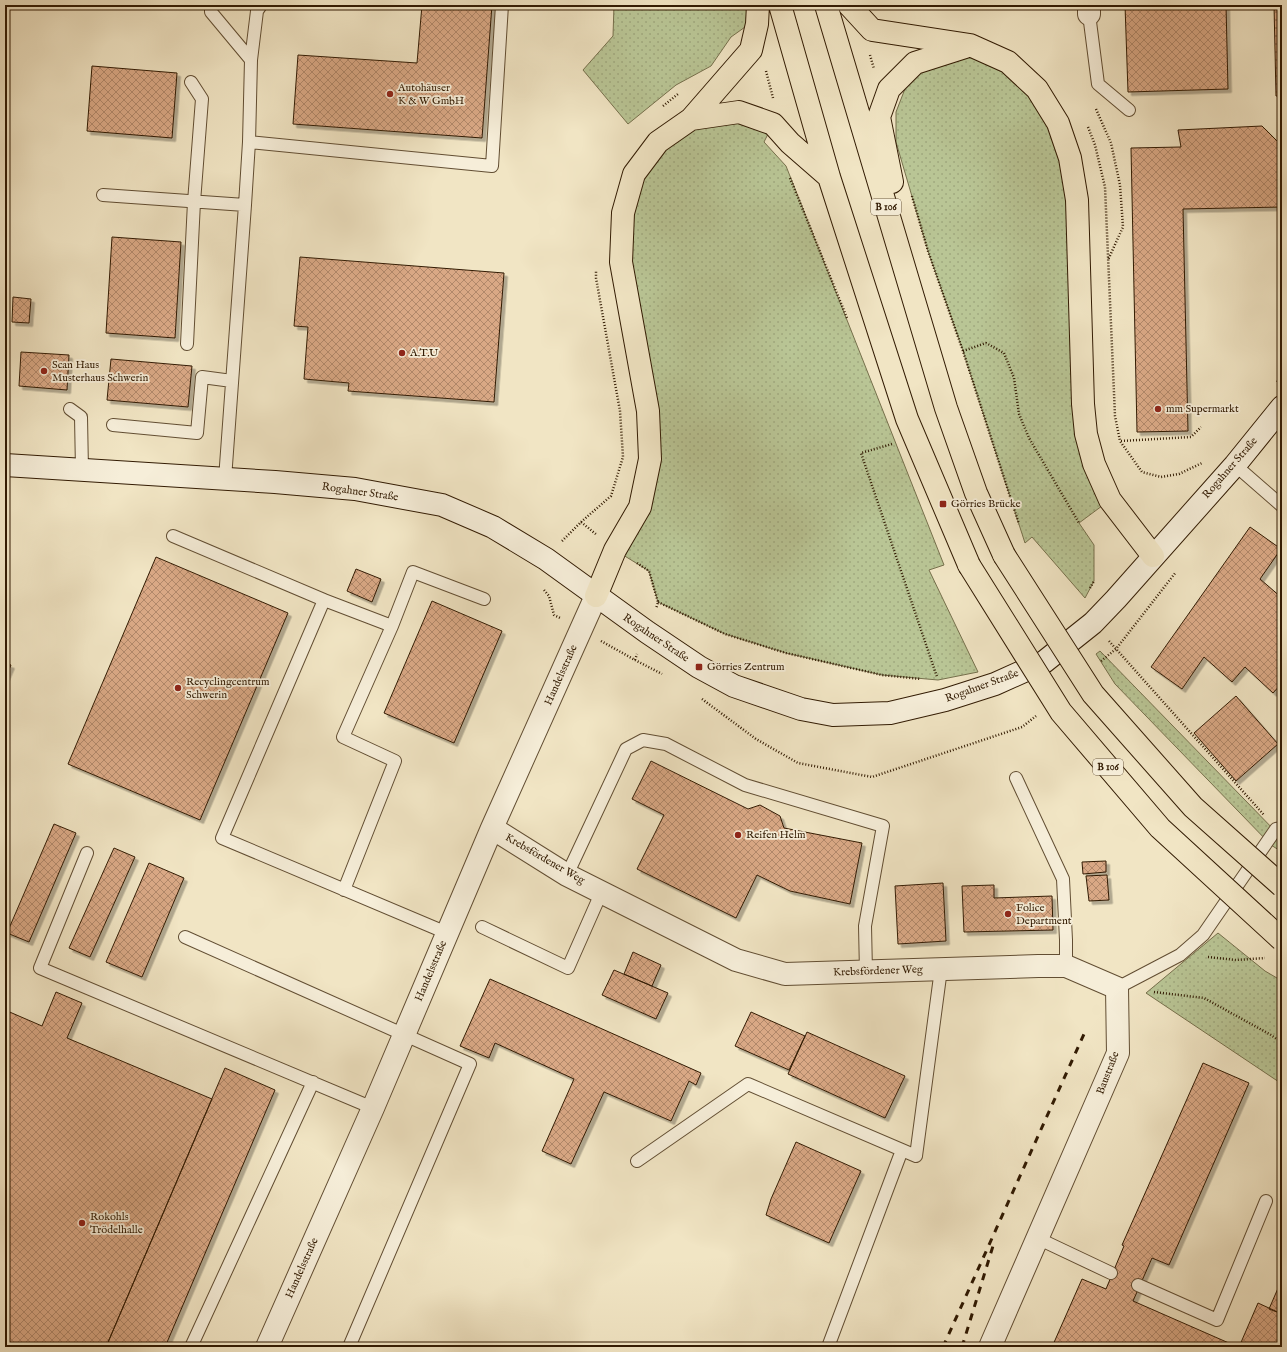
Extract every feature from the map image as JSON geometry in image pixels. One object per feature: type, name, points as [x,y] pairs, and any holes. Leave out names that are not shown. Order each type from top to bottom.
[{"type":"highway","points":[[596,596],[615,550],[640,507],[650,459],[648,411],[621,262],[623,213],[634,174],[658,142],[691,119],[750,50],[757,24],[758,5]]},
{"type":"highway","name":"B 106","points":[[780,5],[829,177],[907,419],[969,565],[1061,712],[1160,828],[1282,940]]},
{"type":"highway","name":"B 106","points":[[826,5],[946,408],[976,493],[1004,555],[1093,694],[1193,807],[1282,886]]},
{"type":"highway","points":[[849,5],[872,30],[970,45],[1008,62],[1037,89],[1058,123],[1070,158],[1077,200],[1083,404],[1086,434],[1094,464],[1110,500],[1153,556]]},
{"type":"highway","points":[[946,408],[948,367],[897,205],[879,117],[889,89],[915,63],[970,45]]},
{"type":"highway","points":[[691,119],[739,112],[773,124],[790,143],[829,177]]},
{"type":"street","name":"Rogahner Straße","points":[[5,465],[275,482],[355,489],[442,505],[493,527],[546,559],[699,668],[734,686],[801,709],[833,714],[890,713],[945,700],[995,684],[1044,662],[1093,623],[1235,465],[1277,397]]},
{"type":"street","name":"Handelsstraße","points":[[267,1347],[373,1108],[492,828],[596,596]]},
{"type":"street","name":"Krebsfördener Weg","points":[[492,828],[567,875],[602,891],[736,960],[785,974],[1066,966],[1117,988]]},
{"type":"street","name":"Baustraße","points":[[990,1347],[1118,1053],[1117,988]]},
{"type":"lane","points":[[211,5],[211,12],[251,60]]},
{"type":"lane","points":[[225,479],[249,142],[251,60],[257,11],[261,5]]},
{"type":"lane","points":[[249,142],[492,166],[502,5]]},
{"type":"lane","points":[[1089,9],[1098,84],[1129,110]]},
{"type":"lane","points":[[187,344],[194,202],[202,99],[191,82]]},
{"type":"lane","points":[[103,195],[245,205]]},
{"type":"lane","points":[[113,425],[198,433],[202,377],[232,381]]},
{"type":"lane","points":[[70,409],[81,417],[82,470]]},
{"type":"lane","points":[[1235,465],[1282,506]]},
{"type":"lane","points":[[173,536],[324,600],[392,626]]},
{"type":"lane","points":[[344,890],[395,761],[343,737],[414,572],[484,599]]},
{"type":"lane","points":[[324,600],[222,838],[447,933]]},
{"type":"lane","points":[[567,875],[626,749],[643,740],[666,744],[745,785],[883,826],[865,926],[866,972]]},
{"type":"lane","points":[[1016,778],[1063,879],[1066,966]]},
{"type":"lane","points":[[1117,988],[1180,955],[1204,935],[1279,828]]},
{"type":"lane","points":[[87,853],[40,968],[373,1108]]},
{"type":"lane","points":[[482,927],[568,968],[602,891]]},
{"type":"lane","points":[[185,937],[470,1064],[349,1347]]},
{"type":"lane","points":[[637,1161],[748,1084],[916,1156],[941,969]]},
{"type":"lane","points":[[191,1347],[312,1082]]},
{"type":"lane","points":[[828,1347],[902,1150]]},
{"type":"lane","points":[[1138,1285],[1217,1320],[1266,1201]]},
{"type":"lane","points":[[1037,1238],[1111,1273]]},
{"type":"path","points":[[750,50],[763,57],[777,114],[773,124]]},
{"type":"path","points":[[1095,107],[1111,143],[1121,192],[1123,227],[1108,261],[1114,416],[1120,442],[1142,472],[1161,477],[1179,474],[1207,460]]},
{"type":"path","points":[[911,193],[928,251],[963,351],[1021,528]]},
{"type":"path","points":[[963,351],[986,343],[1004,353],[1014,378],[1019,414],[1029,438],[1079,523]]},
{"type":"path","points":[[1277,397],[1282,376]]},
{"type":"path","points":[[1120,442],[1191,437],[1201,427]]},
{"type":"path","points":[[896,443],[861,453],[926,650],[945,700]]},
{"type":"path","points":[[658,602],[725,634],[786,653],[882,675],[922,679]]},
{"type":"path","points":[[1093,623],[1279,828]]},
{"type":"path","points":[[1180,955],[1236,960],[1270,958]]},
{"type":"path","points":[[1117,988],[1204,998],[1271,1035],[1282,1043]]},
{"type":"green space","points":[[614,5],[776,5],[731,37],[711,66],[676,85],[628,124],[583,70],[613,36]]},
{"type":"green space","points":[[970,45],[1008,62],[1070,158],[1083,404],[1110,500],[1079,523],[1094,545],[1094,581],[1085,598],[1032,537],[1025,543],[963,351],[928,251],[896,142],[896,112],[915,63]]},
{"type":"green space","points":[[691,119],[773,124],[764,142],[786,166],[944,565],[929,570],[978,672],[938,680],[882,675],[786,653],[725,634],[658,602],[649,571],[615,550],[650,459],[621,262],[634,174]]},
{"type":"green space","points":[[1100,651],[1279,835],[1282,835],[1282,852],[1271,845],[1115,684],[1096,654]]},
{"type":"green space","points":[[1218,933],[1265,971],[1282,981],[1282,1084],[1146,993]]},
{"type":"building","name":"Autohäuser K & W GmbH","points":[[422,5],[492,5],[482,138],[293,124],[298,55],[417,63]]},
{"type":"building","points":[[1125,5],[1226,5],[1228,89],[1128,92]]},
{"type":"building","points":[[1274,5],[1282,5],[1282,96],[1276,96]]},
{"type":"building","points":[[92,66],[177,73],[172,138],[87,131]]},
{"type":"building","points":[[1262,126],[1282,146],[1282,207],[1183,209],[1188,431],[1137,432],[1131,148],[1181,147],[1178,130]]},
{"type":"building","points":[[112,237],[181,242],[175,338],[106,333]]},
{"type":"building","name":"A.T.U","points":[[300,257],[504,273],[494,402],[348,391],[349,383],[304,379],[308,327],[294,326]]},
{"type":"building","points":[[13,297],[31,299],[29,323],[12,322]]},
{"type":"building","name":"Scan Haus Musterhaus Schwerin","points":[[21,352],[69,355],[67,390],[19,386]]},
{"type":"building","points":[[111,359],[192,366],[188,407],[107,400]]},
{"type":"building","points":[[1250,527],[1281,549],[1260,579],[1282,598],[1282,683],[1273,693],[1245,667],[1232,682],[1204,657],[1182,689],[1151,667]]},
{"type":"building","name":"Recyclingcentrum Schwerin","points":[[156,557],[288,613],[200,820],[68,764]]},
{"type":"building","points":[[356,569],[381,579],[372,602],[347,591]]},
{"type":"building","points":[[432,601],[502,631],[454,743],[384,713]]},
{"type":"building","points":[[5,663],[11,665],[5,679]]},
{"type":"building","points":[[1236,696],[1278,744],[1236,781],[1194,733]]},
{"type":"building","name":"Reifen Helm","points":[[651,761],[748,809],[760,805],[780,816],[784,828],[862,843],[850,904],[790,891],[757,875],[736,918],[637,869],[664,815],[632,799]]},
{"type":"building","points":[[54,824],[76,833],[29,942],[7,933]]},
{"type":"building","points":[[114,848],[135,857],[90,957],[69,948]]},
{"type":"building","points":[[1106,861],[1106,872],[1083,874],[1082,862]]},
{"type":"building","points":[[149,863],[184,878],[142,977],[106,962]]},
{"type":"building","points":[[1107,875],[1109,900],[1089,901],[1086,876]]},
{"type":"building","points":[[943,883],[946,941],[898,944],[895,886]]},
{"type":"building","name":"Folice Department","points":[[994,885],[994,898],[1052,896],[1053,930],[964,932],[962,886]]},
{"type":"building","points":[[633,952],[661,965],[652,986],[624,974]]},
{"type":"building","points":[[614,970],[668,993],[656,1019],[602,995]]},
{"type":"building","points":[[490,979],[701,1073],[696,1085],[689,1081],[671,1121],[604,1092],[571,1164],[542,1151],[574,1079],[495,1043],[489,1058],[460,1046]]},
{"type":"building","name":"Rokohls Trödelhalle","points":[[56,992],[82,1003],[67,1038],[212,1099],[106,1347],[5,1347],[5,1010],[42,1026]]},
{"type":"building","points":[[751,1012],[805,1036],[789,1070],[735,1046]]},
{"type":"building","points":[[807,1032],[905,1076],[885,1118],[788,1074]]},
{"type":"building","points":[[1203,1063],[1249,1083],[1169,1265],[1152,1258],[1133,1301],[1238,1347],[1052,1347],[1082,1279],[1106,1289],[1124,1246],[1122,1245]]},
{"type":"building","points":[[225,1068],[275,1090],[165,1347],[106,1347]]},
{"type":"building","points":[[796,1142],[861,1171],[829,1243],[766,1215],[771,1199]]},
{"type":"building","points":[[1282,1279],[1282,1314],[1269,1309]]},
{"type":"building","points":[[1258,1303],[1282,1314],[1282,1347],[1239,1347]]},
{"type":"railway","points":[[943,1347],[1084,1034]]},
{"type":"railway","points":[[962,1347],[993,1246]]},
{"type":"place","name":"Autohäuser K & W GmbH","points":[[390,94]]},
{"type":"place","name":"A.T.U","points":[[402,353]]},
{"type":"place","name":"Scan Haus Musterhaus Schwerin","points":[[44,371]]},
{"type":"place","name":"mm Supermarkt","points":[[1158,409]]},
{"type":"place","name":"Görries Brücke","points":[[943,504]]},
{"type":"place","name":"Görries Zentrum","points":[[699,667]]},
{"type":"place","name":"Recyclingcentrum Schwerin","points":[[178,688]]},
{"type":"place","name":"Reifen Helm","points":[[738,835]]},
{"type":"place","name":"Folice Department","points":[[1008,914]]},
{"type":"place","name":"Rokohls Trödelhalle","points":[[82,1223]]}]
